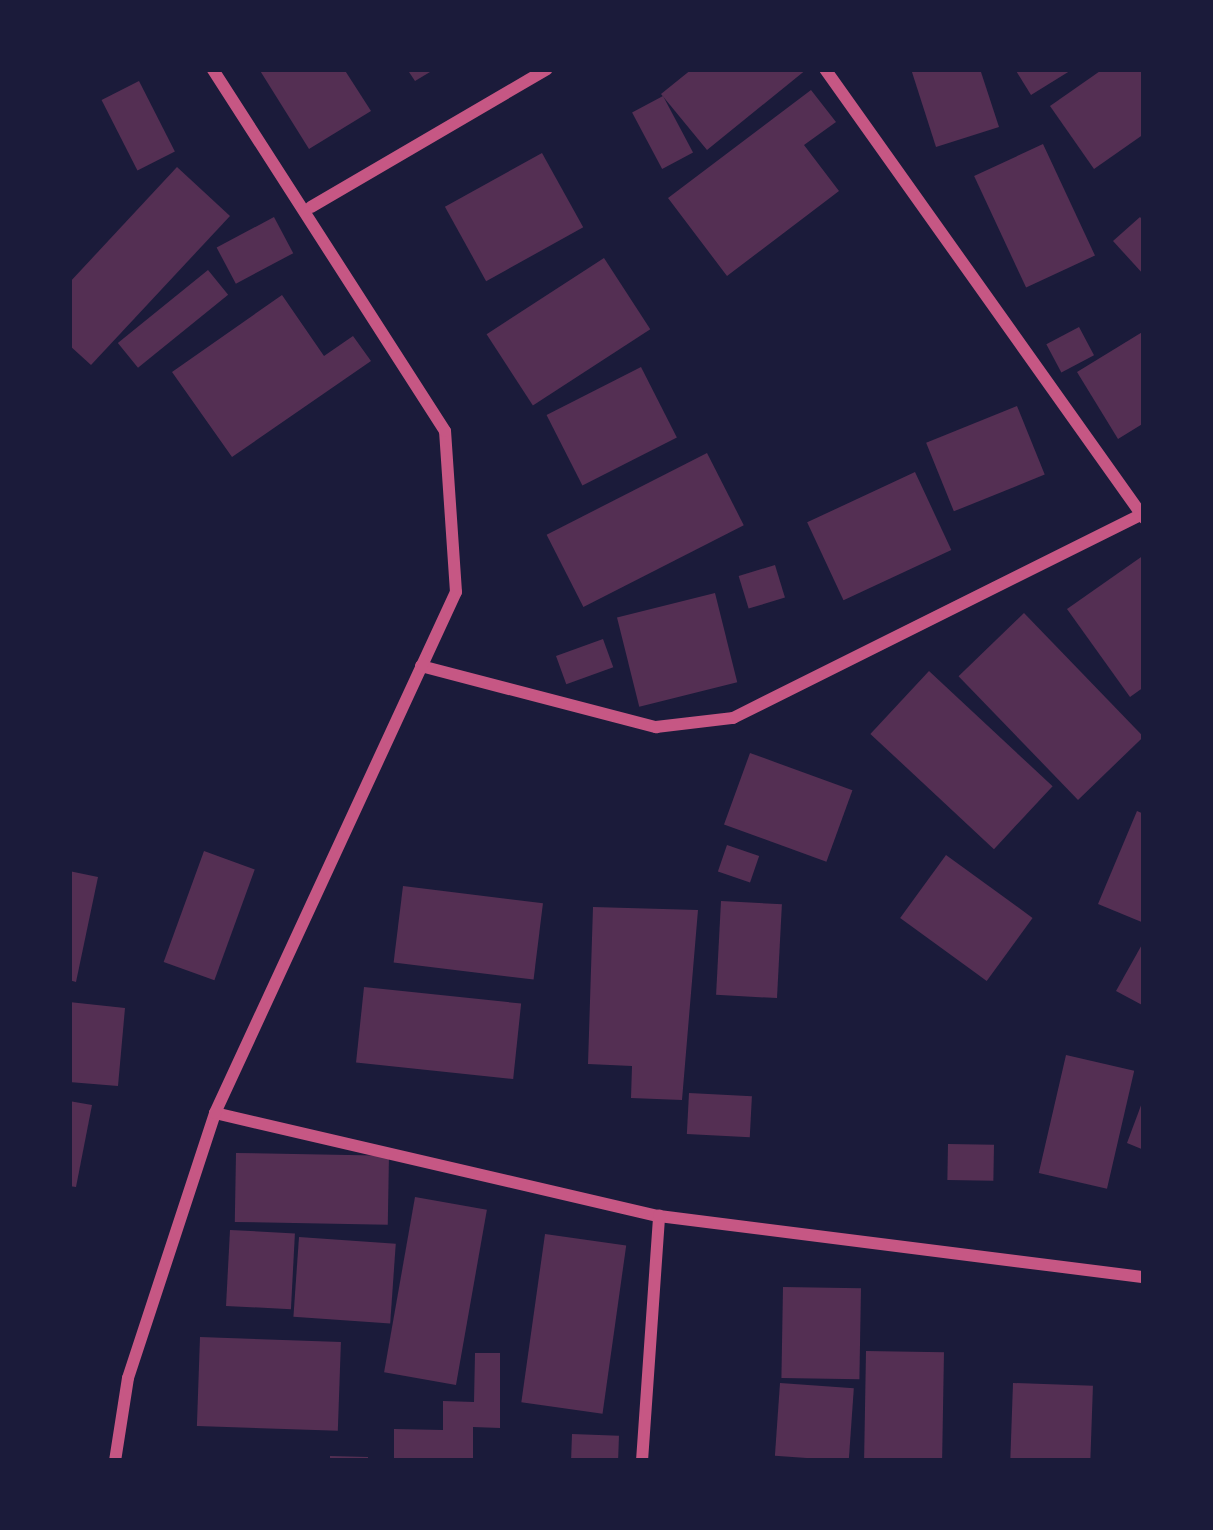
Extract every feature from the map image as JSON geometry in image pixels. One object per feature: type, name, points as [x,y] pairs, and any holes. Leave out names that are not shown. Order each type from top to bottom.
[{"type":"street","points":[[115,1461],[128,1378],[215,1113],[456,592],[445,430],[311,207],[213,69]]},
{"type":"street","points":[[311,207],[547,69]]},
{"type":"street","points":[[422,666],[656,727],[733,718],[1143,517],[825,69]]},
{"type":"street","points":[[215,1113],[659,1216],[1144,1277]]},
{"type":"street","points":[[642,1461],[659,1216]]},
{"type":"building","points":[[259,69],[344,69],[371,111],[309,149]]},
{"type":"building","points":[[407,69],[435,69],[415,81]]},
{"type":"building","points":[[692,69],[807,69],[707,150],[661,94]]},
{"type":"building","points":[[911,69],[980,69],[999,127],[936,147]]},
{"type":"building","points":[[1015,69],[1073,69],[1031,95]]},
{"type":"building","points":[[1103,69],[1144,69],[1144,134],[1094,169],[1050,106]]},
{"type":"building","points":[[139,81],[175,151],[137,170],[102,100]]},
{"type":"building","points":[[811,90],[836,122],[804,145],[839,191],[727,276],[668,198]]},
{"type":"building","points":[[663,96],[693,153],[662,169],[632,112]]},
{"type":"building","points":[[1043,144],[1095,255],[1026,288],[974,176]]},
{"type":"building","points":[[542,153],[583,227],[486,281],[445,207]]},
{"type":"building","points":[[177,167],[230,216],[91,365],[69,345],[69,283]]},
{"type":"building","points":[[274,217],[293,253],[236,284],[217,248]]},
{"type":"building","points":[[1140,217],[1144,222],[1144,275],[1113,241]]},
{"type":"building","points":[[604,258],[650,329],[533,406],[487,334]]},
{"type":"building","points":[[208,270],[228,295],[138,368],[118,343]]},
{"type":"building","points":[[282,295],[324,356],[353,336],[371,361],[232,457],[172,372]]},
{"type":"building","points":[[1079,327],[1094,355],[1061,373],[1046,344]]},
{"type":"building","points":[[1144,331],[1144,423],[1118,439],[1077,372]]},
{"type":"building","points":[[641,367],[677,437],[582,486],[547,415]]},
{"type":"building","points":[[1017,406],[1045,475],[954,511],[926,443]]},
{"type":"building","points":[[707,453],[744,525],[583,607],[547,535]]},
{"type":"building","points":[[915,472],[951,550],[843,600],[807,522]]},
{"type":"building","points":[[1144,555],[1144,687],[1130,697],[1067,609]]},
{"type":"building","points":[[775,565],[785,598],[749,609],[739,576]]},
{"type":"building","points":[[715,593],[737,682],[639,707],[617,617]]},
{"type":"building","points":[[1024,613],[1143,737],[1078,800],[959,676]]},
{"type":"building","points":[[603,639],[613,667],[566,684],[556,656]]},
{"type":"building","points":[[929,671],[1053,786],[994,849],[870,734]]},
{"type":"building","points":[[750,753],[852,790],[826,862],[724,824]]},
{"type":"building","points":[[1137,811],[1144,814],[1144,923],[1098,904]]},
{"type":"building","points":[[727,845],[759,856],[750,883],[718,871]]},
{"type":"building","points":[[204,851],[255,869],[214,980],[164,962]]},
{"type":"building","points":[[946,855],[1033,918],[987,981],[900,918]]},
{"type":"building","points":[[69,871],[98,877],[76,982],[69,980]]},
{"type":"building","points":[[403,886],[543,903],[534,980],[394,962]]},
{"type":"building","points":[[721,901],[782,904],[777,998],[716,995]]},
{"type":"building","points":[[593,907],[698,910],[682,1100],[631,1098],[632,1066],[588,1064]]},
{"type":"building","points":[[1144,941],[1144,1006],[1116,991]]},
{"type":"building","points":[[364,987],[521,1004],[513,1079],[356,1063]]},
{"type":"building","points":[[69,1002],[125,1008],[118,1086],[69,1082]]},
{"type":"building","points":[[1066,1055],[1134,1071],[1107,1189],[1039,1173]]},
{"type":"building","points":[[689,1093],[752,1096],[750,1137],[687,1134]]},
{"type":"building","points":[[1144,1100],[1144,1150],[1127,1143]]},
{"type":"building","points":[[69,1101],[92,1105],[76,1187],[69,1186]]},
{"type":"building","points":[[948,1144],[994,1145],[993,1181],[947,1180]]},
{"type":"building","points":[[236,1153],[389,1156],[388,1225],[235,1222]]},
{"type":"building","points":[[415,1197],[487,1210],[456,1385],[384,1372]]},
{"type":"building","points":[[230,1230],[295,1233],[291,1309],[226,1306]]},
{"type":"building","points":[[545,1234],[626,1245],[603,1414],[521,1402]]},
{"type":"building","points":[[299,1237],[396,1244],[390,1324],[293,1317]]},
{"type":"building","points":[[783,1287],[861,1288],[859,1379],[781,1378]]},
{"type":"building","points":[[200,1337],[341,1342],[338,1431],[197,1426]]},
{"type":"building","points":[[866,1351],[944,1352],[942,1461],[864,1461]]},
{"type":"building","points":[[475,1353],[500,1353],[500,1428],[473,1427],[473,1461],[394,1461],[394,1429],[443,1430],[443,1401],[474,1402]]},
{"type":"building","points":[[780,1383],[854,1388],[849,1461],[775,1456]]},
{"type":"building","points":[[1013,1383],[1093,1386],[1090,1461],[1010,1461]]},
{"type":"building","points":[[572,1434],[619,1436],[618,1461],[571,1461]]},
{"type":"building","points":[[330,1456],[368,1457],[368,1461],[330,1461]]}]
